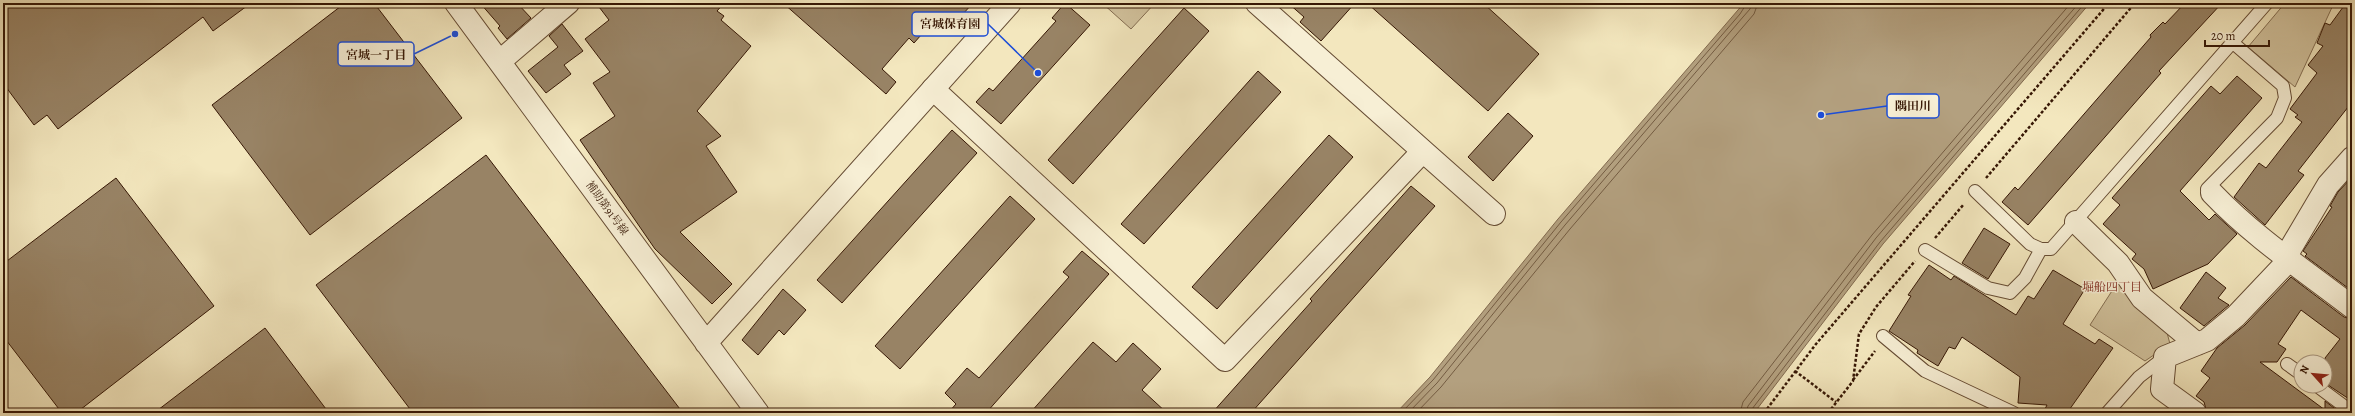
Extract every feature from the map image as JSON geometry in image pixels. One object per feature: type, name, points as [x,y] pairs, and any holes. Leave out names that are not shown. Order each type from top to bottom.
[{"type":"street","name":"補助第91号線","points":[[456,3],[758,413]]},
{"type":"street","points":[[500,61],[568,3]]},
{"type":"street","points":[[706,343],[1010,3]]},
{"type":"street","points":[[1257,3],[1494,214]]},
{"type":"street","points":[[933,89],[1225,360],[1423,151]]},
{"type":"street","points":[[2195,413],[2162,389],[2165,357],[2207,340],[2236,316],[2288,258],[2328,185],[2352,158]]},
{"type":"street","points":[[2212,193],[2237,219],[2352,307]]},
{"type":"street","points":[[2076,222],[2118,263],[2142,298],[2197,344]]},
{"type":"lane","points":[[1975,191],[2030,244],[2041,249],[2051,249],[2267,3]]},
{"type":"lane","points":[[2212,193],[2207,189],[2277,118],[2285,98],[2283,86],[2232,42]]},
{"type":"lane","points":[[1925,250],[1988,288],[2010,293],[2025,278],[2041,249]]},
{"type":"lane","points":[[1883,336],[1925,371],[2014,413]]},
{"type":"lane","points":[[2107,413],[2139,377],[2165,357]]},
{"type":"lane","points":[[2287,364],[2293,368]]},
{"type":"lane","points":[[2328,394],[2352,412]]},
{"type":"path","points":[[1764,413],[1816,344],[2109,3]]},
{"type":"path","points":[[1828,413],[1852,381],[1859,334],[1876,307],[2136,3]]},
{"type":"path","points":[[1795,371],[1836,402]]},
{"type":"shaded area","points":[[1102,3],[1155,3],[1131,29]]},
{"type":"shaded area","points":[[2285,3],[2334,3],[2295,87],[2248,47]]},
{"type":"shaded area","points":[[2119,280],[2165,325],[2170,344],[2145,361],[2090,325]]},
{"type":"water","points":[[1744,3],[2090,3],[1883,244],[1754,413],[1396,413],[1430,377],[1558,219]]},
{"type":"building","points":[[3,3],[251,3],[213,31],[203,17],[58,129],[47,115],[34,125],[3,83]]},
{"type":"building","points":[[345,3],[374,3],[462,118],[310,235],[212,105]]},
{"type":"building","points":[[480,3],[517,3],[531,18],[507,39],[498,28],[500,26]]},
{"type":"building","points":[[596,3],[724,3],[717,11],[724,16],[721,20],[751,46],[697,111],[721,136],[706,146],[737,192],[680,232],[732,284],[712,304],[655,249],[580,140],[615,116],[593,83],[610,72],[585,39],[609,20]]},
{"type":"building","points":[[783,3],[973,3],[950,28],[937,17],[914,43],[909,38],[882,69],[896,82],[886,94]]},
{"type":"building","points":[[1065,3],[1090,25],[1001,124],[976,102],[989,88],[993,91],[1056,21],[1052,18]]},
{"type":"building","points":[[1288,3],[1355,3],[1321,41],[1300,22],[1304,17]]},
{"type":"building","points":[[1367,3],[1483,3],[1539,54],[1488,111]]},
{"type":"building","points":[[2185,3],[2222,3],[2159,71],[2161,73],[2028,225],[2002,202],[2015,187],[2018,190],[2151,37],[2150,35],[2163,22],[2165,24]]},
{"type":"building","points":[[2346,3],[2352,3],[2352,102],[2298,171],[2304,175],[2265,225],[2234,197],[2259,163],[2266,168],[2302,122],[2295,117],[2298,115],[2290,109],[2317,73],[2308,65],[2323,46],[2317,43],[2325,23],[2330,25]]},
{"type":"building","points":[[1184,8],[1209,31],[1073,184],[1048,160]]},
{"type":"building","points":[[562,24],[583,51],[564,65],[571,74],[546,93],[528,71],[558,47],[549,36]]},
{"type":"building","points":[[1258,71],[1281,92],[1144,244],[1121,224]]},
{"type":"building","points":[[2237,76],[2262,98],[2180,191],[2209,220],[2215,214],[2237,234],[2208,264],[2153,289],[2144,269],[2132,259],[2136,254],[2103,224],[2120,205],[2112,198],[2211,86],[2220,94]]},
{"type":"building","points":[[1508,113],[1533,136],[1493,181],[1468,157]]},
{"type":"building","points":[[952,130],[977,153],[842,303],[817,280]]},
{"type":"building","points":[[1329,135],[1353,157],[1217,309],[1192,287]]},
{"type":"building","points":[[486,155],[683,413],[413,413],[316,285]]},
{"type":"building","points":[[2352,177],[2352,291],[2305,256],[2307,254],[2303,251],[2332,207],[2330,206],[2338,192]]},
{"type":"building","points":[[116,178],[214,306],[76,413],[62,413],[3,336],[3,264]]},
{"type":"building","points":[[1411,186],[1435,206],[1251,413],[1212,413],[1312,301],[1310,299]]},
{"type":"building","points":[[1010,196],[1035,219],[900,369],[875,346]]},
{"type":"building","points":[[1984,228],[2010,244],[1988,279],[1962,263]]},
{"type":"building","points":[[1082,251],[1109,274],[986,413],[948,413],[956,404],[945,393],[967,368],[979,378],[1069,277],[1063,272]]},
{"type":"building","points":[[1929,265],[1951,280],[1954,276],[2016,315],[2028,296],[2034,299],[2053,270],[2085,289],[2063,324],[2095,344],[2099,339],[2113,348],[2067,413],[2043,413],[2047,405],[2018,403],[2020,377],[1962,337],[1955,349],[1949,347],[1938,366],[1917,353],[1918,350],[1889,331],[1911,296],[1908,295]]},
{"type":"building","points":[[2206,272],[2226,288],[2218,298],[2229,305],[2204,326],[2180,308]]},
{"type":"building","points":[[2291,277],[2344,317],[2352,319],[2352,401],[2333,388],[2333,354],[2328,354],[2340,339],[2301,310],[2278,344],[2286,349],[2277,362],[2260,362],[2293,386],[2293,394],[2303,394],[2325,410],[2325,401],[2334,408],[2331,413],[2207,413],[2204,402],[2196,396],[2210,378],[2201,371],[2217,348],[2245,325]]},
{"type":"building","points":[[783,289],[806,310],[784,335],[779,330],[758,355],[742,340]]},
{"type":"building","points":[[265,328],[329,413],[154,413]]},
{"type":"building","points":[[1093,342],[1116,362],[1133,343],[1161,369],[1142,390],[1167,413],[1030,413]]},
{"type":"place","name":"宮城一丁目","points":[[455,34]]},
{"type":"place","name":"宮城保育園","points":[[1038,73]]},
{"type":"place","name":"隅田川","points":[[1821,115]]},
{"type":"district","name":"堀船四丁目","points":[[2112,287]]}]
